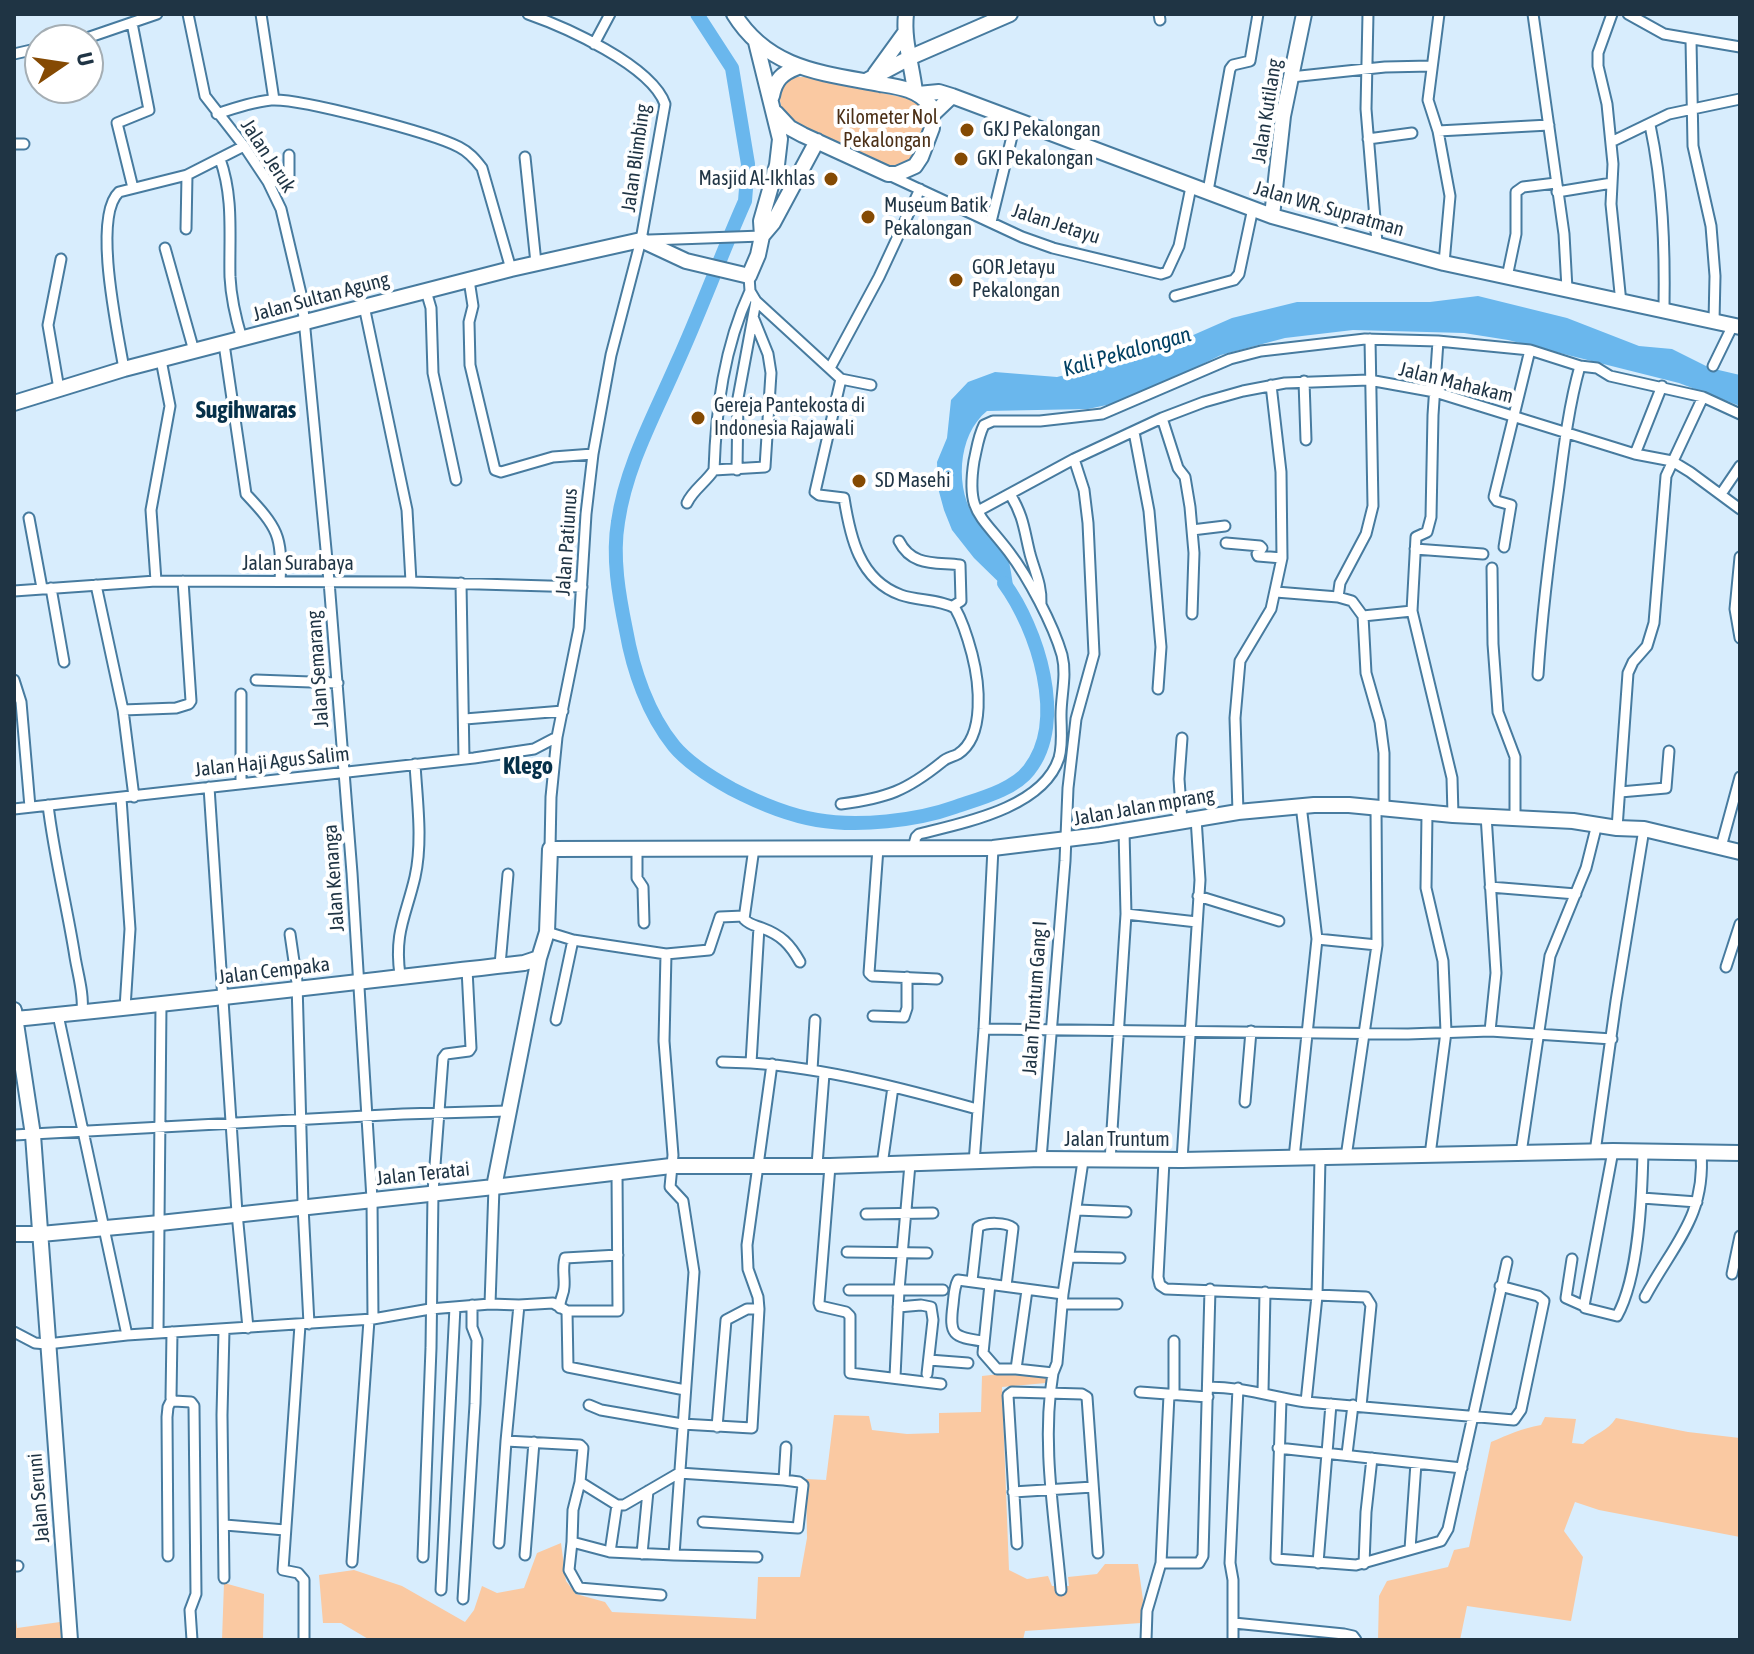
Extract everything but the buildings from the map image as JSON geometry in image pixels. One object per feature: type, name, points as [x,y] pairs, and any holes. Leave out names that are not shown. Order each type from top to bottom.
[{"type":"street","points":[[104,32],[157,14]]},
{"type":"street","name":"Jalan Jeruk","points":[[188,14],[205,96],[244,146],[268,182],[281,209],[302,298],[304,323]]},
{"type":"street","points":[[261,14],[274,100]]},
{"type":"street","name":"Jalan Blimbing","points":[[528,14],[561,26],[594,44],[643,76],[660,94],[665,104],[641,240]]},
{"type":"street","points":[[594,44],[610,14]]},
{"type":"street","points":[[687,503],[691,494],[706,482],[714,470],[718,400],[746,280],[758,255],[761,221],[779,153],[780,139],[756,42],[734,14]]},
{"type":"street","points":[[888,174],[905,172],[915,166],[928,140],[932,115],[930,105],[917,93],[904,34],[906,14]]},
{"type":"street","points":[[870,80],[911,57],[1010,14]]},
{"type":"street","points":[[1208,191],[1230,69],[1233,65],[1250,61],[1258,14]]},
{"type":"street","name":"Jalan Kutilang","points":[[1272,216],[1283,116],[1304,14]]},
{"type":"street","points":[[1368,14],[1368,139],[1377,243]]},
{"type":"street","points":[[1439,14],[1428,100],[1438,131],[1450,196],[1444,263]]},
{"type":"street","points":[[1533,14],[1564,234],[1567,289]]},
{"type":"street","points":[[1612,14],[1598,53],[1598,66],[1606,95],[1611,142],[1612,227],[1621,303]]},
{"type":"street","points":[[1628,14],[1664,34],[1740,47]]},
{"type":"street","points":[[132,23],[149,110],[117,123],[133,188]]},
{"type":"street","points":[[870,80],[904,34]]},
{"type":"street","points":[[1691,40],[1693,146],[1712,237],[1714,321]]},
{"type":"street","name":"Jalan WR. Supratman","points":[[756,42],[769,53],[798,67],[870,80],[917,93],[939,92],[952,96],[1272,216],[1444,263],[1736,326]]},
{"type":"street","points":[[1291,77],[1367,68],[1431,66]]},
{"type":"street","points":[[773,106],[777,80],[798,67]]},
{"type":"street","points":[[932,115],[952,96]]},
{"type":"street","points":[[1611,142],[1669,114],[1740,99]]},
{"type":"street","points":[[217,114],[274,100],[321,108],[426,135],[465,151],[482,168],[511,269]]},
{"type":"street","name":"Jalan Jetayu","points":[[773,106],[790,128],[991,222],[1053,248],[1161,274],[1167,272],[1175,256],[1191,187]]},
{"type":"street","points":[[991,222],[1016,120]]},
{"type":"street","points":[[1438,131],[1549,125]]},
{"type":"street","points":[[1650,125],[1659,167],[1664,309]]},
{"type":"street","points":[[1368,139],[1412,133]]},
{"type":"street","points":[[762,236],[773,223],[817,141]]},
{"type":"street","points":[[124,369],[106,240],[113,198],[119,192],[187,175],[244,146]]},
{"type":"street","points":[[268,182],[289,181],[289,155]]},
{"type":"street","points":[[525,157],[536,263]]},
{"type":"street","points":[[220,159],[231,207],[230,281],[242,339]]},
{"type":"street","points":[[186,229],[187,175]]},
{"type":"street","points":[[1507,277],[1516,234],[1516,192],[1523,187],[1612,183]]},
{"type":"street","points":[[830,368],[879,277],[920,189]]},
{"type":"street","points":[[1175,296],[1234,280],[1239,274],[1253,208]]},
{"type":"street","name":"Jalan Sultan Agung","points":[[14,403],[124,369],[536,263],[641,240],[762,236]]},
{"type":"street","points":[[641,240],[686,261],[746,280],[756,301],[841,379],[871,385]]},
{"type":"street","name":"Jalan Patiunus","points":[[550,849],[557,737],[579,628],[593,454],[611,355],[641,240]]},
{"type":"street","points":[[165,248],[194,351]]},
{"type":"street","points":[[59,389],[48,325],[61,259]]},
{"type":"street","points":[[469,280],[473,306],[469,322],[470,365],[495,470],[501,472],[559,456],[593,454]]},
{"type":"street","points":[[426,291],[432,314],[433,373],[456,480]]},
{"type":"street","points":[[737,470],[738,398],[756,301]]},
{"type":"street","points":[[364,306],[407,510],[411,582]]},
{"type":"street","points":[[714,470],[765,467],[771,373],[768,354],[753,317]]},
{"type":"street","name":"Jalan Semarang","points":[[304,323],[338,683],[343,773]]},
{"type":"street","points":[[1713,366],[1736,326]]},
{"type":"street","points":[[1338,597],[1340,583],[1366,534],[1373,506],[1370,339]]},
{"type":"street","points":[[913,848],[919,834],[982,819],[1011,807],[1033,790],[1058,760],[1064,669],[1061,654],[1041,605],[1009,552],[986,526],[970,488],[978,436],[987,423],[1102,414],[1230,359],[1261,351],[1370,339],[1438,341],[1530,350],[1580,366],[1595,367],[1610,376],[1703,397],[1740,414]]},
{"type":"street","points":[[1438,341],[1431,517],[1427,532],[1416,537],[1412,611],[1452,778],[1453,815]]},
{"type":"street","points":[[224,344],[246,494],[263,510],[276,532],[281,548],[280,581]]},
{"type":"street","points":[[1504,547],[1511,505],[1494,497],[1530,350]]},
{"type":"street","points":[[156,581],[151,510],[170,406],[161,360]]},
{"type":"street","points":[[1538,675],[1541,616],[1567,431],[1580,366]]},
{"type":"street","points":[[841,379],[815,492],[844,498],[855,550],[877,581],[901,595],[953,606],[961,601],[960,565],[925,563],[907,553],[899,541]]},
{"type":"street","name":"Jalan Mahakam","points":[[978,511],[1074,459],[1204,402],[1271,385],[1369,380],[1435,392],[1635,454],[1672,461],[1740,509]]},
{"type":"street","points":[[1304,381],[1306,440]]},
{"type":"street","points":[[1238,812],[1235,731],[1240,661],[1267,618],[1276,592],[1282,558],[1281,472],[1271,385]]},
{"type":"street","points":[[1635,454],[1662,386]]},
{"type":"street","points":[[1617,828],[1628,673],[1647,646],[1651,634],[1666,476],[1703,397]]},
{"type":"street","points":[[1162,418],[1178,468],[1185,477],[1192,530],[1192,614]]},
{"type":"street","points":[[1134,432],[1149,511],[1161,647],[1158,689]]},
{"type":"street","name":"Jalan Truntum Gang I","points":[[1041,1159],[1068,788],[1076,719],[1094,654],[1088,523],[1084,490],[1074,459]]},
{"type":"street","points":[[1721,494],[1740,466]]},
{"type":"street","points":[[1010,494],[1025,524],[1041,588],[1041,605]]},
{"type":"street","points":[[29,518],[64,662]]},
{"type":"street","points":[[1192,530],[1225,526]]},
{"type":"street","points":[[1226,543],[1260,546],[1258,556],[1282,558]]},
{"type":"street","points":[[1415,549],[1483,554]]},
{"type":"street","points":[[1740,557],[1735,609],[1740,638]]},
{"type":"street","points":[[1492,568],[1498,712],[1515,757],[1515,816]]},
{"type":"street","name":"Jalan Surabaya","points":[[14,591],[156,581],[411,582],[582,587]]},
{"type":"street","points":[[123,710],[176,708],[191,701],[183,581]]},
{"type":"street","points":[[461,583],[464,759]]},
{"type":"street","points":[[96,585],[123,710],[134,797]]},
{"type":"street","points":[[1276,592],[1338,597],[1352,601],[1363,616],[1366,673],[1380,722],[1384,753],[1377,945],[1346,1157]]},
{"type":"street","points":[[841,804],[878,799],[920,781],[948,757],[959,753],[967,743],[978,715],[979,684],[963,626],[953,606]]},
{"type":"street","points":[[1363,616],[1412,611]]},
{"type":"street","points":[[14,680],[21,702],[30,807]]},
{"type":"street","points":[[256,680],[338,683]]},
{"type":"street","points":[[241,694],[241,783]]},
{"type":"street","points":[[465,719],[563,711]]},
{"type":"street","name":"Jalan Haji Agus Salim","points":[[14,809],[464,759],[534,749],[557,737]]},
{"type":"street","points":[[1182,738],[1179,779],[1200,880],[1189,1031],[1163,1213],[1162,1278],[1166,1289],[1363,1296],[1370,1301],[1357,1406],[1347,1454]]},
{"type":"street","name":"Jalan Haji Agus Salim","points":[[534,749],[555,757]]},
{"type":"street","points":[[1620,792],[1666,788],[1669,751]]},
{"type":"street","points":[[400,969],[398,948],[401,918],[415,876],[418,846],[415,764]]},
{"type":"street","name":"Jalan Kenanga","points":[[343,773],[372,1199],[371,1320],[352,1562]]},
{"type":"street","points":[[1721,847],[1740,777]]},
{"type":"street","points":[[209,787],[237,1213],[248,1328]]},
{"type":"street","points":[[121,798],[130,929],[125,1008]]},
{"type":"street","points":[[48,805],[82,1004]]},
{"type":"street","points":[[1294,1158],[1317,939],[1301,805]]},
{"type":"street","name":"Jalan Jalan mprang","points":[[550,849],[993,848],[1066,840],[1238,812],[1301,805],[1349,805],[1427,814],[1515,816],[1644,829],[1740,852]]},
{"type":"street","points":[[1427,814],[1426,888],[1443,961],[1446,1032],[1430,1155]]},
{"type":"street","points":[[1486,815],[1496,973],[1490,1031]]},
{"type":"street","points":[[1521,1153],[1550,956],[1576,894],[1597,824]]},
{"type":"street","points":[[1595,1152],[1644,829]]},
{"type":"street","points":[[1110,1161],[1126,914],[1124,831]]},
{"type":"street","points":[[754,848],[744,916],[749,925],[789,943],[800,962]]},
{"type":"street","points":[[878,848],[869,973],[872,976],[937,979]]},
{"type":"street","points":[[974,1163],[993,848]]},
{"type":"street","name":"Jalan Teratai","points":[[14,1234],[160,1223],[494,1187],[539,958],[547,932],[550,849]]},
{"type":"street","points":[[637,849],[637,878],[643,887],[644,923]]},
{"type":"street","points":[[500,959],[508,874]]},
{"type":"street","points":[[1490,887],[1576,894]]},
{"type":"street","points":[[1198,896],[1279,921]]},
{"type":"street","points":[[1126,914],[1197,922]]},
{"type":"street","points":[[547,932],[573,940],[666,954],[711,950],[720,917],[744,916]]},
{"type":"street","points":[[1726,967],[1740,924]]},
{"type":"street","points":[[751,1063],[759,927]]},
{"type":"street","points":[[290,934],[296,982],[301,1120],[304,1324],[283,1570],[302,1576],[305,1583],[304,1640]]},
{"type":"street","points":[[1317,939],[1377,945]]},
{"type":"street","points":[[556,1020],[573,940]]},
{"type":"street","points":[[666,954],[664,1041],[672,1160],[670,1187],[683,1201],[694,1272],[674,1555]]},
{"type":"street","name":"Jalan Cempaka","points":[[15,1016],[58,1015],[82,1004],[125,1008],[400,969],[467,969],[500,959],[524,963],[539,958]]},
{"type":"street","points":[[423,1557],[433,1192],[445,1055],[471,1048],[467,969]]},
{"type":"street","points":[[873,1016],[904,1017],[907,977]]},
{"type":"street","points":[[158,1333],[161,1004]]},
{"type":"street","points":[[58,1015],[127,1335]]},
{"type":"street","name":"Jalan Seruni","points":[[15,1016],[33,1135],[70,1640]]},
{"type":"street","points":[[812,1070],[815,1020]]},
{"type":"street","points":[[984,1029],[1364,1033],[1490,1031],[1612,1039]]},
{"type":"street","points":[[1245,1102],[1251,1031]]},
{"type":"street","points":[[722,1062],[772,1064],[812,1070],[977,1109]]},
{"type":"street","points":[[589,1405],[601,1410],[682,1424],[750,1429],[752,1426],[759,1309],[748,1269],[747,1245],[772,1064]]},
{"type":"street","points":[[824,1074],[820,1161],[820,1306],[846,1312],[850,1316],[850,1373],[941,1384]]},
{"type":"street","points":[[882,1165],[893,1087]]},
{"type":"street","points":[[14,1135],[508,1111]]},
{"type":"street","points":[[1584,1306],[1613,1151]]},
{"type":"street","name":"Jalan Truntum","points":[[494,1187],[617,1173],[672,1160],[758,1158],[882,1165],[1041,1159],[1110,1161],[1613,1151],[1740,1153]]},
{"type":"street","points":[[1572,1259],[1566,1298],[1585,1308],[1618,1315],[1635,1254],[1642,1198],[1643,1151]]},
{"type":"street","points":[[1645,1297],[1689,1226],[1702,1180],[1701,1151]]},
{"type":"street","points":[[1306,1402],[1317,1296],[1320,1158]]},
{"type":"street","points":[[1061,1590],[1047,1428],[1049,1395],[1057,1363],[1062,1299],[1083,1161]]},
{"type":"street","points":[[895,1377],[910,1164]]},
{"type":"street","points":[[14,1332],[35,1343],[47,1344],[127,1335],[371,1320],[472,1305],[553,1303],[564,1310],[617,1312],[617,1173]]},
{"type":"street","points":[[490,1304],[494,1187]]},
{"type":"street","points":[[1642,1198],[1697,1202]]},
{"type":"street","points":[[1077,1210],[1126,1212]]},
{"type":"street","points":[[866,1214],[933,1213]]},
{"type":"street","points":[[972,1281],[978,1227],[983,1224],[1008,1224],[1013,1228],[1006,1286]]},
{"type":"street","points":[[1732,1274],[1740,1236]]},
{"type":"street","points":[[847,1252],[927,1253]]},
{"type":"street","points":[[618,1255],[565,1258],[562,1275],[564,1290],[559,1300],[564,1310],[568,1367],[685,1390]]},
{"type":"street","points":[[1070,1257],[1120,1258]]},
{"type":"street","points":[[1281,1399],[1275,1558],[1364,1564],[1437,1544],[1446,1535],[1507,1262]]},
{"type":"street","points":[[982,1341],[962,1338],[951,1326],[958,1280],[1006,1286],[1062,1299],[1117,1304]]},
{"type":"street","points":[[990,1284],[982,1341],[983,1353],[992,1366],[997,1369],[1053,1373]]},
{"type":"street","points":[[1140,1392],[1172,1395],[1238,1388],[1306,1402],[1509,1421],[1517,1419],[1543,1298],[1500,1286]]},
{"type":"street","points":[[1161,1563],[1199,1563],[1202,1560],[1210,1289]]},
{"type":"street","points":[[849,1290],[943,1290]]},
{"type":"street","points":[[1016,1369],[1027,1290]]},
{"type":"street","points":[[1263,1392],[1265,1292]]},
{"type":"street","points":[[463,1599],[476,1388],[477,1340],[472,1327],[472,1305]]},
{"type":"street","points":[[499,1543],[519,1305]]},
{"type":"street","points":[[441,1590],[455,1307]]},
{"type":"street","points":[[898,1307],[931,1307],[927,1374]]},
{"type":"street","points":[[717,1427],[726,1320],[747,1309],[759,1309]]},
{"type":"street","points":[[224,1330],[224,1578]]},
{"type":"street","points":[[168,1556],[167,1417],[172,1399],[172,1332]]},
{"type":"street","points":[[1146,1640],[1147,1611],[1161,1563],[1174,1341]]},
{"type":"street","points":[[929,1360],[968,1363]]},
{"type":"street","points":[[1233,1640],[1230,1563],[1238,1388]]},
{"type":"street","points":[[1017,1544],[1008,1395],[1012,1392],[1082,1394],[1087,1397],[1098,1553]]},
{"type":"street","points":[[172,1399],[191,1402],[194,1406],[196,1594],[190,1610],[192,1640]]},
{"type":"street","points":[[1318,1563],[1331,1404]]},
{"type":"street","points":[[506,1441],[580,1445],[583,1448],[580,1482],[573,1510],[569,1570],[579,1588],[661,1595]]},
{"type":"street","points":[[525,1555],[534,1442]]},
{"type":"street","points":[[784,1480],[786,1447]]},
{"type":"street","points":[[1278,1448],[1462,1468]]},
{"type":"street","points":[[1364,1564],[1372,1458]]},
{"type":"street","points":[[1410,1549],[1416,1463]]},
{"type":"street","points":[[580,1482],[617,1505],[624,1505],[679,1473],[784,1480],[803,1485],[798,1528],[703,1522]]},
{"type":"street","points":[[1013,1492],[1093,1487]]},
{"type":"street","points":[[642,1554],[648,1491]]},
{"type":"street","points":[[610,1552],[617,1505]]},
{"type":"street","points":[[225,1525],[285,1530]]},
{"type":"street","points":[[572,1542],[610,1552],[757,1557]]},
{"type":"street","points":[[1234,1623],[1344,1634],[1356,1640]]},
{"type":"green space","name":"Kilometer Nol Pekalongan","points":[[794,77],[917,102],[926,113],[927,122],[919,152],[907,166],[899,169],[886,167],[792,124],[783,110],[780,95],[782,84]]},
{"type":"green space","points":[[982,1376],[1048,1377],[1046,1383],[1002,1387],[1009,1570],[1027,1579],[1048,1576],[1052,1586],[1069,1586],[1068,1577],[1097,1574],[1105,1564],[1138,1564],[1143,1600],[1141,1623],[1025,1631],[1023,1640],[370,1640],[341,1623],[323,1623],[319,1575],[354,1570],[402,1586],[465,1622],[474,1610],[482,1586],[497,1593],[524,1588],[537,1553],[561,1543],[566,1581],[576,1594],[605,1602],[612,1612],[756,1619],[758,1577],[800,1577],[807,1538],[806,1479],[826,1480],[834,1415],[869,1416],[872,1430],[907,1434],[939,1433],[939,1413],[981,1412]]},
{"type":"green space","points":[[1545,1417],[1576,1419],[1572,1443],[1583,1444],[1616,1418],[1740,1438],[1740,1537],[1599,1510],[1575,1502],[1564,1531],[1583,1557],[1571,1621],[1467,1606],[1460,1640],[1378,1640],[1379,1596],[1387,1581],[1448,1567],[1454,1550],[1469,1547],[1491,1442],[1541,1425]]},
{"type":"green space","points":[[224,1583],[264,1594],[263,1640],[222,1640]]},
{"type":"green space","points":[[14,1601],[17,1628],[60,1622],[62,1640],[14,1640]]},
{"type":"water","points":[[1478,296],[1567,318],[1639,346],[1672,349],[1710,368],[1740,375],[1740,406],[1679,383],[1508,340],[1464,333],[1353,330],[1285,338],[1221,355],[1130,400],[1088,409],[987,411],[970,434],[962,464],[962,479],[970,509],[980,525],[1004,548],[1015,598],[974,558],[952,530],[938,488],[937,462],[947,438],[951,400],[968,382],[995,372],[1057,377],[1178,347],[1191,336],[1232,318],[1297,302],[1430,302]]},
{"type":"waterway","name":"Kali Pekalongan","points":[[697,14],[732,68],[748,164],[745,201],[642,441],[618,522],[616,563],[623,617],[637,676],[649,706],[680,753],[694,765],[763,804],[806,818],[850,823],[905,819],[940,812],[995,793],[1029,770],[1040,750],[1046,726],[1044,675],[1037,649],[1004,583]]},
{"type":"place","name":"GKJ Pekalongan","points":[[967,130]]},
{"type":"place","name":"GKI Pekalongan","points":[[961,159]]},
{"type":"place","name":"Masjid Al-Ikhlas","points":[[831,179]]},
{"type":"place","name":"Museum Batik Pekalongan","points":[[868,217]]},
{"type":"place","name":"GOR Jetayu Pekalongan","points":[[956,280]]},
{"type":"place","name":"Gereja Pantekosta di Indonesia Rajawali","points":[[698,418]]},
{"type":"place","name":"SD Masehi","points":[[859,481]]},
{"type":"district","name":"Sugihwaras","points":[[246,410]]},
{"type":"district","name":"Klego","points":[[528,766]]}]
